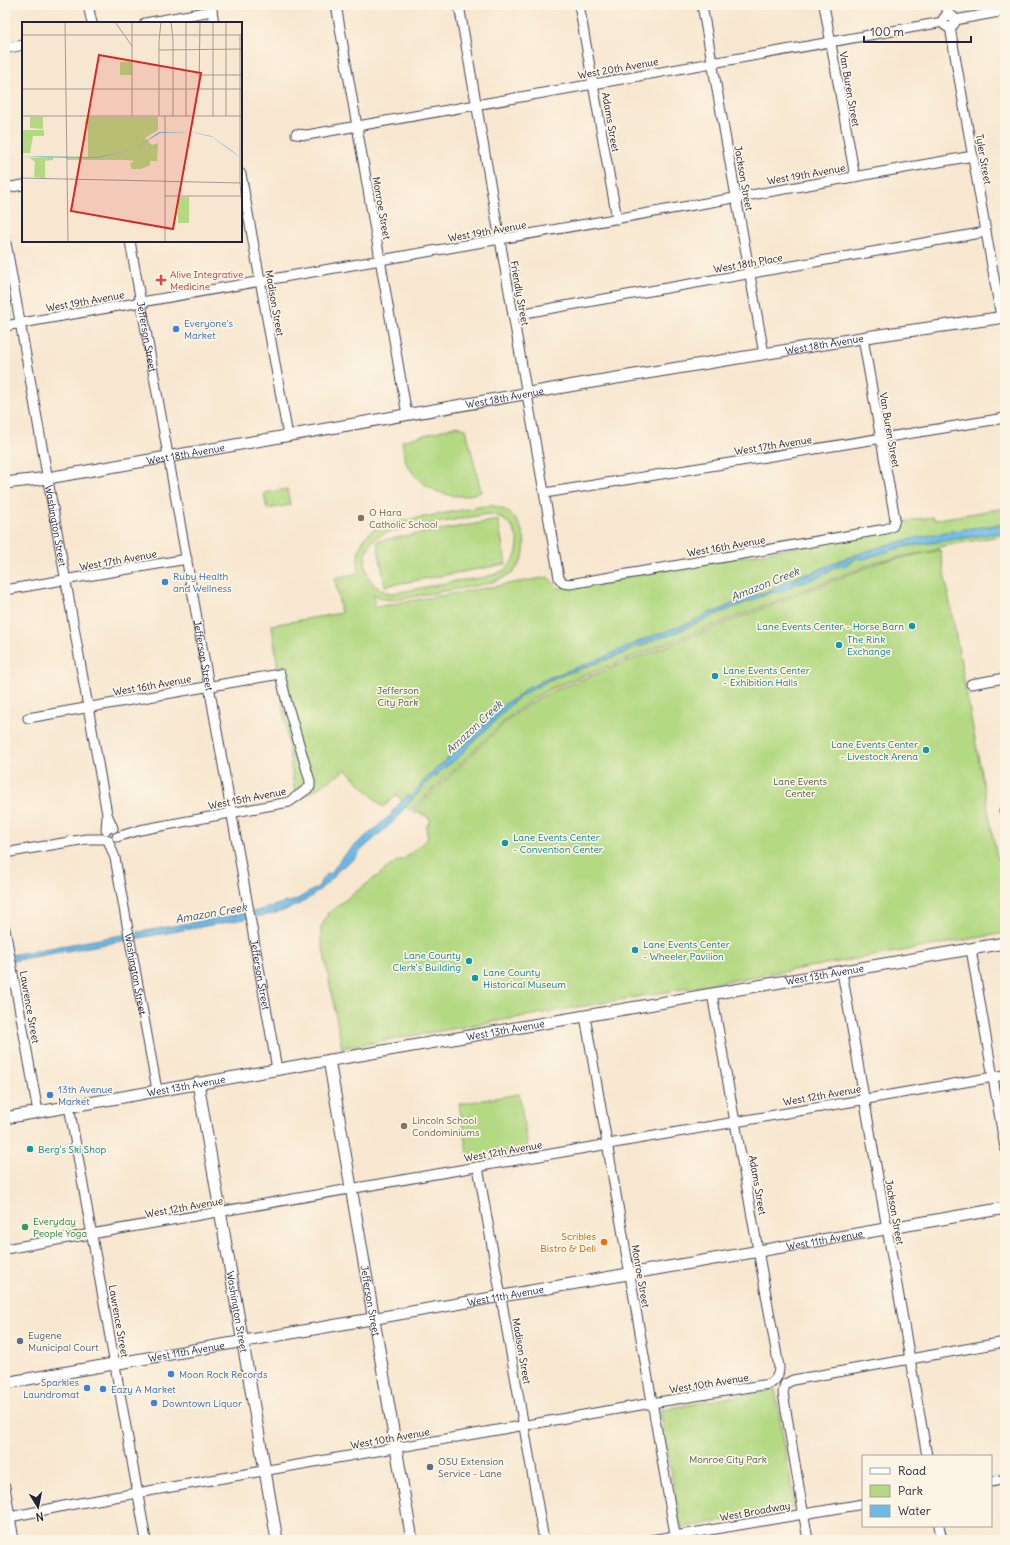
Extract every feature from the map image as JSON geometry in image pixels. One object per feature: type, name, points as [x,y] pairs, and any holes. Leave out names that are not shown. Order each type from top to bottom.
[{"type":"main road","name":"West 18th Avenue","points":[[5,483],[48,478],[527,393],[863,338],[1003,317]]},
{"type":"main road","name":"West 13th Avenue","points":[[5,1118],[277,1069],[1005,943]]},
{"type":"main road","name":"Jefferson Street","points":[[329,1060],[412,1540]]},
{"type":"main road","name":"Washington Street","points":[[198,1083],[277,1540]]},
{"type":"main road","name":"West 11th Avenue","points":[[5,1383],[1005,1208]]},
{"type":"street","points":[[88,5],[92,22]]},
{"type":"street","name":"Monroe Street","points":[[336,5],[407,415]]},
{"type":"street","name":"Friendly Street","points":[[459,5],[559,578],[563,583]]},
{"type":"street","name":"Adams Street","points":[[579,5],[617,219]]},
{"type":"street","name":"Jackson Street","points":[[702,5],[764,354]]},
{"type":"street","name":"Van Buren Street","points":[[824,5],[855,177]]},
{"type":"street","name":"Tyler Street","points":[[946,5],[986,232],[1003,317]]},
{"type":"street","points":[[149,22],[212,8],[214,22]]},
{"type":"street","name":"West 20th Avenue","points":[[296,134],[307,135],[476,104],[1005,12]]},
{"type":"street","points":[[5,49],[22,45]]},
{"type":"street","name":"West 19th Avenue","points":[[5,326],[973,156]]},
{"type":"street","name":"Madison Street","points":[[242,180],[288,436]]},
{"type":"street","points":[[5,188],[22,185]]},
{"type":"street","name":"West 18th Place","points":[[513,315],[986,232]]},
{"type":"street","name":"Washington Street","points":[[5,237],[157,1090]]},
{"type":"street","name":"Jefferson Street","points":[[130,242],[277,1069]]},
{"type":"street","name":"Van Buren Street","points":[[863,338],[895,519],[893,526]]},
{"type":"street","name":"West 17th Avenue","points":[[545,493],[1005,418]]},
{"type":"street","name":"West 16th Avenue","points":[[563,583],[570,584],[886,529],[893,526]]},
{"type":"street","name":"West 17th Avenue","points":[[5,590],[187,559]]},
{"type":"street","name":"West 16th Avenue","points":[[28,718],[280,674]]},
{"type":"street","name":"West 15th Avenue","points":[[5,853],[140,830],[288,802],[310,787],[310,781],[280,674]]},
{"type":"street","points":[[971,684],[1005,678]]},
{"type":"street","name":"Lawrence Street","points":[[5,929],[38,1112]]},
{"type":"street","points":[[971,949],[1005,1148]]},
{"type":"street","name":"Jackson Street","points":[[842,972],[927,1455]]},
{"type":"street","name":"Adams Street","points":[[712,994],[778,1367],[777,1378]]},
{"type":"street","name":"Monroe Street","points":[[585,1016],[675,1538]]},
{"type":"street","name":"West 12th Avenue","points":[[5,1249],[1005,1075]]},
{"type":"street","name":"Lawrence Street","points":[[69,1106],[146,1540]]},
{"type":"street","name":"Madison Street","points":[[478,1167],[544,1540]]},
{"type":"street","points":[[808,1540],[783,1393],[785,1384],[793,1380],[1005,1342]]},
{"type":"street","name":"West 10th Avenue","points":[[8,1518],[265,1471],[769,1384],[777,1378]]},
{"type":"street","points":[[992,1482],[1005,1479]]},
{"type":"street","points":[[5,1487],[8,1518],[14,1540]]},
{"type":"street","name":"West Broadway","points":[[654,1539],[675,1538],[862,1504]]},
{"type":"street","points":[[939,1527],[942,1540]]},
{"type":"green space","points":[[5,276],[12,316],[9,319],[5,319]]},
{"type":"green space","points":[[457,426],[466,429],[481,492],[465,496],[445,494],[428,487],[409,468],[403,453],[402,441]]},
{"type":"green space","points":[[287,489],[290,505],[267,509],[264,493]]},
{"type":"green space","name":"Jefferson City Park","points":[[484,506],[497,507],[507,512],[516,520],[522,530],[524,554],[519,565],[510,574],[498,580],[477,586],[397,600],[383,599],[373,594],[375,607],[548,577],[559,588],[890,531],[902,522],[933,517],[933,520],[1005,508],[1005,535],[938,547],[938,550],[879,561],[550,689],[531,700],[509,717],[410,811],[397,795],[383,807],[346,770],[296,802],[272,625],[341,613],[335,578],[359,573],[358,557],[362,543],[371,532],[385,524]],"holes":[[[488,514],[497,516],[509,523],[516,535],[518,545],[514,559],[508,567],[499,573],[481,578],[456,581],[393,593],[384,591],[371,581],[367,573],[365,557],[368,548],[373,541],[382,535],[392,531]]]},
{"type":"green space","points":[[498,520],[506,564],[385,586],[377,541]]},
{"type":"green space","name":"Lane Events Center","points":[[940,550],[997,858],[1005,857],[1005,933],[342,1048],[321,938],[321,928],[328,913],[397,861],[404,859],[428,838],[426,828],[431,819],[419,812],[412,812],[510,718],[532,702],[550,692],[881,562]]},
{"type":"green space","points":[[519,1094],[528,1148],[468,1158],[459,1104]]},
{"type":"green space","name":"Monroe City Park","points":[[775,1389],[795,1508],[681,1528],[660,1410]]},
{"type":"water","points":[[1005,524],[1005,532],[902,547],[863,559],[857,558],[844,566],[835,567],[820,576],[803,583],[797,583],[784,591],[770,593],[673,634],[656,639],[622,654],[549,680],[524,694],[511,704],[461,755],[428,781],[394,821],[359,852],[355,858],[340,869],[334,877],[313,895],[291,908],[272,914],[5,962],[5,956],[257,911],[294,901],[320,886],[320,882],[327,874],[331,873],[343,856],[391,815],[393,810],[408,795],[411,797],[426,778],[482,728],[483,725],[489,721],[489,719],[507,702],[519,696],[524,689],[530,686],[532,687],[535,684],[537,685],[540,681],[604,657],[647,638],[689,623],[708,613],[717,611],[734,603],[741,602],[745,598],[763,593],[803,574],[810,574],[856,555],[905,540]]},
{"type":"place","name":"Alive Integrative Medicine","points":[[161,280]]},
{"type":"place","name":"Everyone's Market","points":[[176,329]]},
{"type":"place","name":"O Hara Catholic School","points":[[361,518]]},
{"type":"place","name":"Ruby Health and Wellness","points":[[165,582]]},
{"type":"place","name":"Lane Events Center - Horse Barn","points":[[912,626]]},
{"type":"place","name":"The Rink Exchange","points":[[839,645]]},
{"type":"place","name":"Lane Events Center - Exhibition Halls","points":[[715,676]]},
{"type":"place","name":"Lane Events Center - Livestock Arena","points":[[926,750]]},
{"type":"place","name":"Lane Events Center - Convention Center","points":[[505,843]]},
{"type":"place","name":"Lane Events Center - Wheeler Pavilion","points":[[635,950]]},
{"type":"place","name":"Lane County Clerk's Building","points":[[469,961]]},
{"type":"place","name":"Lane County Historical Museum","points":[[475,978]]},
{"type":"place","name":"13th Avenue Market","points":[[50,1095]]},
{"type":"place","name":"Lincoln School Condominiums","points":[[404,1126]]},
{"type":"place","name":"Berg's Ski Shop","points":[[30,1149]]},
{"type":"place","name":"Everyday People Yoga","points":[[25,1227]]},
{"type":"place","name":"Scribles Bistro & Deli","points":[[604,1242]]},
{"type":"place","name":"Eugene Municipal Court","points":[[20,1341]]},
{"type":"place","name":"Moon Rock Records","points":[[171,1374]]},
{"type":"place","name":"Sparkles Laundromat","points":[[87,1388]]},
{"type":"place","name":"Eazy A Market","points":[[103,1389]]},
{"type":"place","name":"Downtown Liquor","points":[[154,1403]]},
{"type":"place","name":"OSU Extension Service - Lane","points":[[430,1467]]},
{"type":"water label","name":"Amazon Creek","points":[[765,584]]},
{"type":"water label","name":"Amazon Creek","points":[[474,727]]},
{"type":"water label","name":"Amazon Creek","points":[[211,913]]}]
